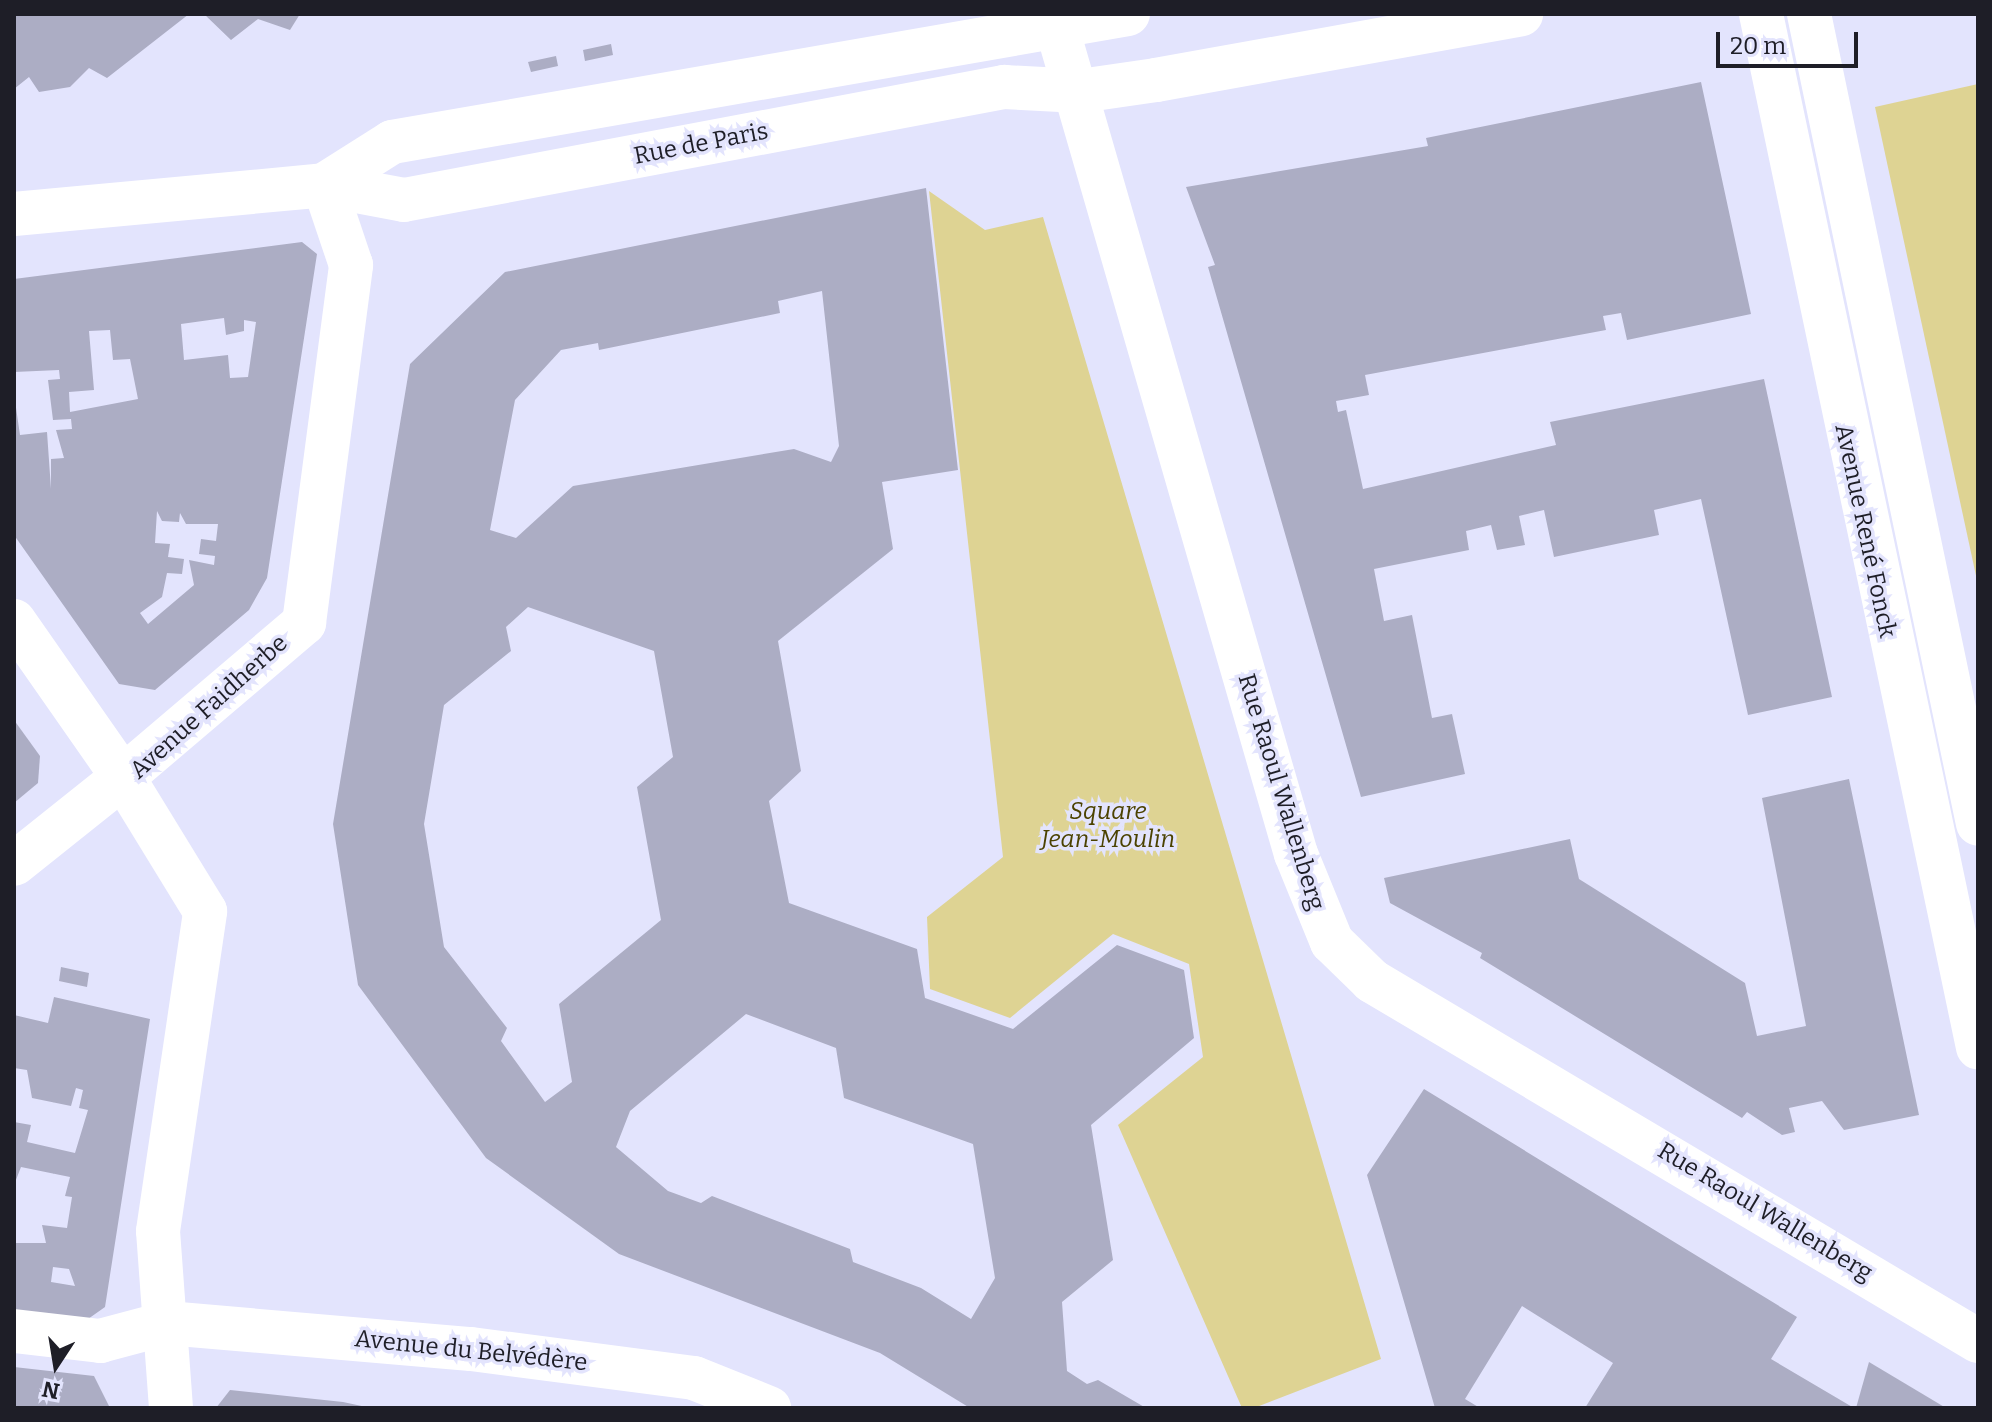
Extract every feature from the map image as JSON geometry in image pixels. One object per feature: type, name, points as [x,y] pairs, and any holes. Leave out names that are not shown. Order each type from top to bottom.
[{"type":"main road","name":"Rue de Paris","points":[[324,185],[392,142],[1054,19],[1128,14]]},
{"type":"main road","name":"Rue de Paris","points":[[14,214],[324,185],[404,200],[1004,87],[1080,91],[1521,14]]},
{"type":"main road","name":"Avenue René Fonck","points":[[1761,14],[1978,1047]]},
{"type":"main road","points":[[1809,14],[1978,824]]},
{"type":"main road","name":"Rue Raoul Wallenberg","points":[[1054,19],[1080,91],[1296,854],[1332,942],[1372,981],[1978,1341]]},
{"type":"main road","name":"Avenue Faidherbe","points":[[171,1408],[158,1231],[205,911],[123,777],[304,623],[351,265],[324,185]]},
{"type":"main road","points":[[14,621],[123,777],[14,864]]},
{"type":"main road","name":"Avenue du Belvédère","points":[[14,1331],[100,1341],[167,1323],[471,1349],[694,1378],[769,1408]]},
{"type":"green space","points":[[1978,84],[1978,585],[1875,107]]},
{"type":"green space","name":"Square Jean-Moulin","points":[[929,191],[985,230],[1043,217],[1381,1359],[1254,1408],[1242,1408],[1118,1125],[1203,1057],[1189,964],[1113,934],[1010,1018],[930,989],[927,917],[1003,857]]},
{"type":"building","points":[[14,14],[189,14],[107,78],[89,68],[70,87],[39,92],[29,77],[14,89]]},
{"type":"building","points":[[204,14],[300,14],[290,30],[258,19],[231,40]]},
{"type":"building","points":[[611,44],[613,55],[585,61],[583,50]]},
{"type":"building","points":[[556,56],[558,66],[531,72],[528,62]]},
{"type":"building","points":[[1701,82],[1751,314],[1627,340],[1621,313],[1603,316],[1606,330],[1365,375],[1369,395],[1336,401],[1338,412],[1346,410],[1363,489],[1556,445],[1550,422],[1764,379],[1832,697],[1748,715],[1701,499],[1654,510],[1659,535],[1554,557],[1544,510],[1519,516],[1525,545],[1497,550],[1491,525],[1466,531],[1469,550],[1374,569],[1384,621],[1412,615],[1432,718],[1452,714],[1465,774],[1361,797],[1208,267],[1215,265],[1186,187],[1428,146],[1426,138]]},
{"type":"building","points":[[926,188],[958,470],[882,482],[893,549],[778,641],[801,771],[769,801],[789,903],[917,949],[925,998],[1013,1029],[1117,945],[1184,970],[1194,1038],[1091,1125],[1113,1260],[1062,1302],[1067,1371],[1087,1384],[1098,1380],[1146,1408],[970,1408],[880,1353],[619,1254],[486,1158],[358,985],[333,824],[410,364],[505,272]],"holes":[[[822,291],[839,446],[831,462],[794,449],[573,486],[516,538],[490,530],[515,400],[561,350],[598,343],[599,350],[780,313],[778,301]],[[528,607],[654,651],[673,757],[637,787],[661,920],[559,1004],[572,1082],[545,1102],[501,1041],[507,1028],[444,947],[424,824],[444,705],[511,651],[506,627]],[[746,1014],[836,1048],[844,1098],[973,1144],[995,1278],[971,1319],[921,1288],[853,1262],[850,1249],[712,1196],[701,1203],[668,1191],[616,1147],[630,1111]]]},
{"type":"building","points":[[302,242],[317,254],[267,578],[249,610],[155,690],[119,684],[14,535],[14,394],[20,435],[47,432],[51,489],[51,459],[64,458],[56,430],[72,429],[71,419],[53,420],[48,380],[60,379],[59,370],[14,372],[14,279]],"holes":[[[224,318],[226,335],[244,331],[244,320],[256,322],[248,377],[230,378],[228,355],[184,360],[181,324]],[[110,330],[113,360],[130,359],[138,399],[70,412],[69,392],[94,390],[89,331]],[[157,511],[162,521],[179,522],[180,513],[186,524],[218,524],[216,541],[201,539],[199,554],[215,556],[214,565],[189,560],[194,585],[148,624],[140,613],[162,597],[167,573],[182,574],[184,559],[168,557],[170,544],[155,543]]]},
{"type":"building","points":[[14,720],[40,756],[38,783],[14,803]]},
{"type":"building","points":[[1849,779],[1919,1115],[1844,1130],[1822,1101],[1789,1108],[1795,1132],[1782,1135],[1747,1112],[1742,1118],[1480,958],[1482,953],[1390,903],[1384,878],[1570,839],[1579,879],[1745,983],[1757,1036],[1806,1026],[1762,798]]},
{"type":"building","points":[[61,967],[89,973],[87,987],[59,981]]},
{"type":"building","points":[[54,997],[150,1019],[105,1307],[88,1319],[14,1310],[14,1243],[46,1243],[42,1225],[67,1228],[72,1197],[65,1196],[70,1177],[21,1167],[14,1185],[14,1122],[31,1125],[27,1142],[75,1153],[88,1110],[79,1108],[83,1090],[76,1088],[71,1106],[32,1098],[27,1070],[14,1068],[14,1015],[48,1023]],"holes":[[[53,1267],[69,1269],[75,1286],[51,1282]]]},
{"type":"building","points":[[1424,1089],[1797,1317],[1771,1359],[1854,1408],[1585,1408],[1613,1363],[1522,1306],[1465,1399],[1480,1408],[1435,1408],[1367,1175]]},
{"type":"building","points":[[1869,1362],[1936,1402],[1946,1408],[1856,1408]]},
{"type":"building","points":[[14,1367],[94,1376],[110,1408],[14,1408]]},
{"type":"building","points":[[230,1390],[343,1402],[371,1408],[216,1408]]}]
